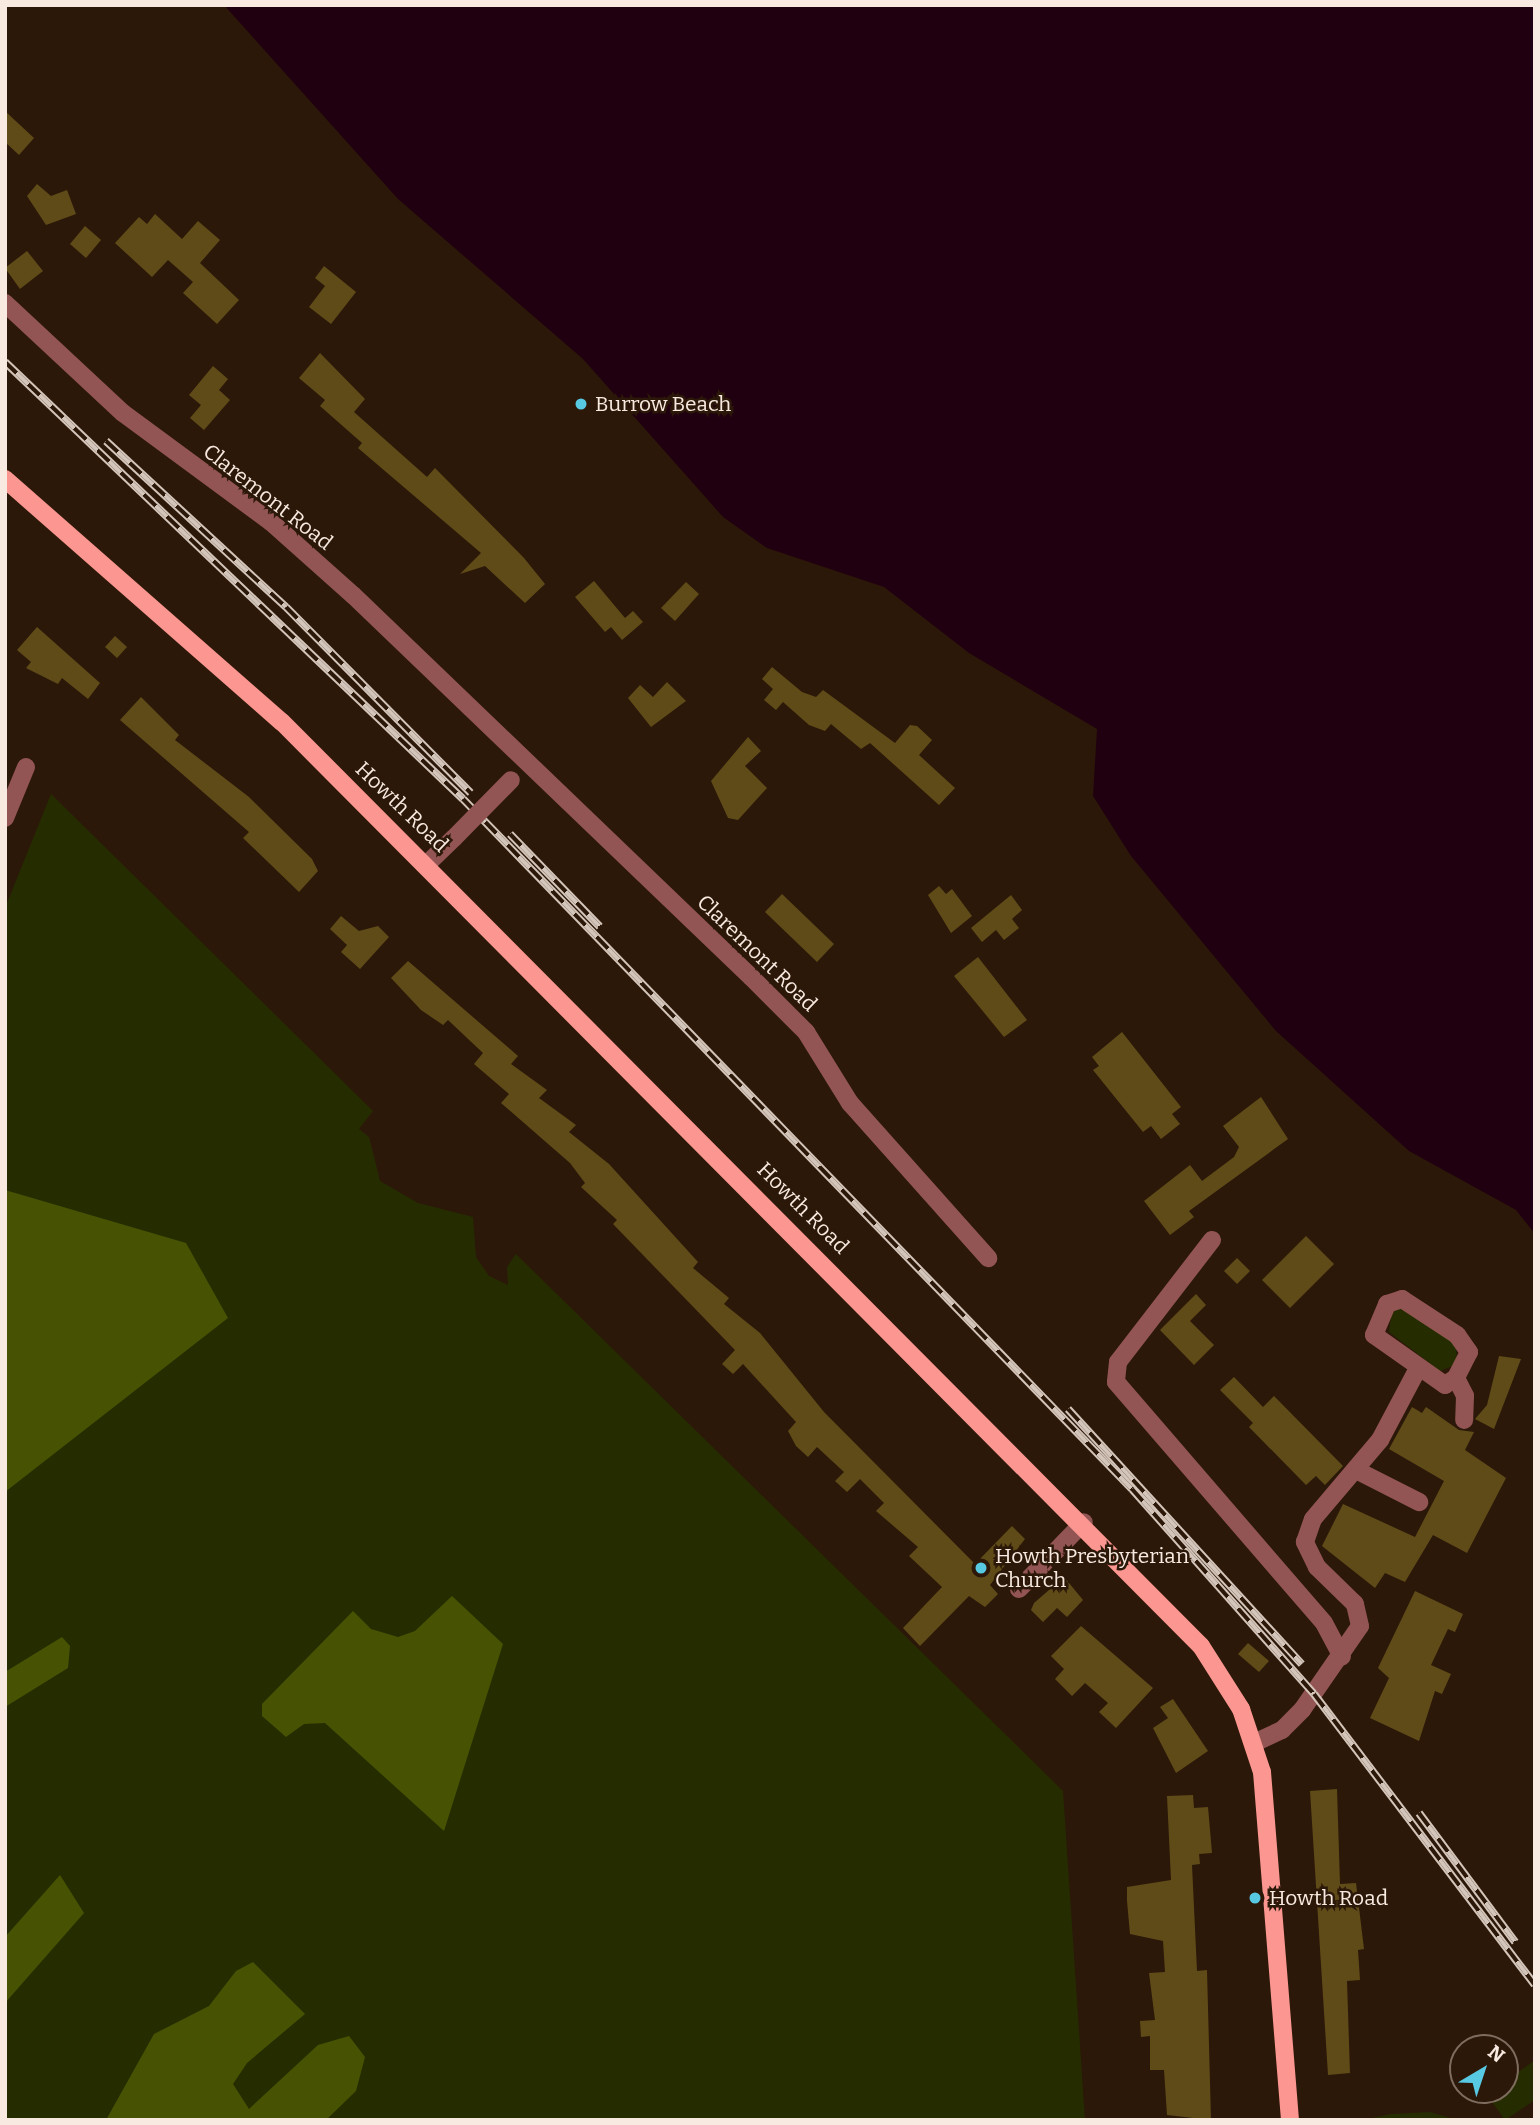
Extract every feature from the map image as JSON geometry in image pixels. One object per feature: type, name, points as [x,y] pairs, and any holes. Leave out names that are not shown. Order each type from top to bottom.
[{"type":"main road","name":"Howth Road","points":[[5,479],[263,704],[427,864],[1084,1522],[1201,1646],[1254,1743],[1265,1800],[1290,2120]]},
{"type":"street","name":"Claremont Road","points":[[5,303],[123,413],[271,522],[353,595],[526,764],[723,950],[806,1032],[850,1103],[988,1258]]},
{"type":"street","points":[[427,864],[526,764]]},
{"type":"street","points":[[5,818],[26,768]]},
{"type":"street","points":[[1212,1240],[1118,1362],[1116,1382],[1324,1623],[1342,1657]]},
{"type":"street","points":[[1402,1299],[1457,1335],[1469,1352],[1457,1378],[1445,1385],[1417,1370],[1374,1335],[1387,1304],[1402,1299]]},
{"type":"street","points":[[1254,1743],[1282,1730],[1342,1657],[1360,1626],[1355,1604],[1317,1567],[1305,1542],[1313,1520],[1380,1440],[1417,1370]]},
{"type":"street","points":[[1457,1378],[1465,1396],[1465,1420]]},
{"type":"street","points":[[1356,1470],[1419,1502]]},
{"type":"street","points":[[1019,1589],[1084,1522]]},
{"type":"green space","points":[[51,794],[373,1111],[359,1129],[369,1137],[380,1181],[418,1203],[473,1217],[476,1257],[489,1276],[508,1285],[507,1267],[516,1254],[1063,1791],[1085,2120],[5,2120],[5,908]]},
{"type":"green space","points":[[5,1190],[186,1243],[228,1318],[5,1492]]},
{"type":"green space","points":[[1405,1307],[1456,1344],[1457,1364],[1440,1371],[1389,1332],[1392,1311]]},
{"type":"green space","points":[[452,1596],[503,1644],[444,1831],[325,1723],[304,1724],[286,1737],[262,1716],[262,1704],[353,1611],[371,1629],[398,1637],[415,1631]]},
{"type":"green space","points":[[62,1637],[70,1646],[68,1668],[5,1707],[5,1672]]},
{"type":"green space","points":[[60,1875],[84,1913],[5,2003],[5,1937]]},
{"type":"green space","points":[[253,1962],[305,2014],[247,2063],[233,2084],[249,2109],[318,2045],[349,2036],[365,2057],[356,2091],[326,2120],[106,2120],[154,2034],[209,2006],[236,1971]]},
{"type":"green space","points":[[1535,2060],[1535,2100],[1505,2120],[1493,2104],[1519,2104],[1519,2072]]},
{"type":"green space","points":[[1430,2112],[1457,2120],[1363,2120],[1391,2114]]},
{"type":"shaded area","points":[[224,5],[1535,5],[1535,1234],[1516,1210],[1409,1151],[1276,1031],[1131,856],[1093,796],[1097,729],[969,653],[884,587],[767,548],[723,517],[583,359],[398,199]]},
{"type":"building","points":[[5,111],[34,138],[19,155],[5,142]]},
{"type":"building","points":[[37,184],[51,196],[67,190],[76,214],[46,225],[27,196]]},
{"type":"building","points":[[155,214],[182,239],[198,221],[220,240],[200,263],[239,300],[217,324],[183,293],[193,282],[168,260],[152,277],[115,243],[139,217],[147,224]]},
{"type":"building","points":[[85,226],[101,240],[86,258],[70,244]]},
{"type":"building","points":[[27,251],[43,271],[20,289],[5,268]]},
{"type":"building","points":[[324,266],[356,292],[331,324],[309,307],[325,286],[315,278]]},
{"type":"building","points":[[320,353],[365,399],[354,412],[427,477],[435,468],[524,558],[545,584],[525,603],[485,566],[460,574],[481,553],[358,448],[362,443],[320,406],[325,400],[299,378]]},
{"type":"building","points":[[213,366],[228,379],[219,390],[230,400],[204,430],[190,418],[201,405],[189,395]]},
{"type":"building","points":[[594,581],[625,618],[633,611],[643,622],[622,640],[611,627],[605,632],[575,597]]},
{"type":"building","points":[[686,582],[699,594],[675,621],[661,608]]},
{"type":"building","points":[[37,627],[100,683],[88,699],[62,678],[58,684],[26,668],[31,662],[17,650]]},
{"type":"building","points":[[115,636],[127,647],[117,658],[105,647]]},
{"type":"building","points":[[772,667],[802,692],[816,697],[823,690],[895,743],[910,725],[917,726],[932,740],[919,755],[955,788],[939,805],[870,743],[861,749],[831,724],[825,731],[809,725],[783,702],[776,710],[764,700],[773,689],[762,679]]},
{"type":"building","points":[[667,682],[686,701],[651,727],[628,698],[640,685],[653,697]]},
{"type":"building","points":[[141,697],[179,735],[175,740],[249,797],[312,859],[318,871],[299,892],[243,838],[249,832],[120,720]]},
{"type":"building","points":[[748,737],[761,751],[745,766],[767,788],[738,820],[728,818],[711,781]]},
{"type":"building","points":[[939,886],[946,894],[952,889],[972,916],[951,933],[928,895]]},
{"type":"building","points":[[782,894],[834,944],[817,962],[765,912]]},
{"type":"building","points":[[1011,895],[1022,910],[1012,919],[1019,928],[1004,940],[996,930],[982,942],[971,928]]},
{"type":"building","points":[[341,916],[359,931],[378,926],[389,937],[360,969],[341,952],[347,945],[330,929]]},
{"type":"building","points":[[978,957],[1027,1020],[1004,1037],[954,976]]},
{"type":"building","points":[[408,961],[518,1056],[511,1064],[547,1090],[539,1098],[576,1125],[569,1132],[609,1164],[698,1262],[693,1268],[729,1298],[724,1304],[760,1333],[824,1412],[975,1564],[1012,1526],[1025,1539],[990,1585],[998,1594],[985,1607],[969,1596],[920,1646],[903,1628],[942,1587],[909,1556],[918,1547],[876,1511],[884,1503],[860,1479],[847,1492],[835,1481],[844,1472],[817,1447],[808,1457],[796,1446],[788,1431],[796,1422],[743,1364],[733,1374],[722,1364],[735,1350],[613,1224],[617,1220],[581,1187],[585,1183],[570,1163],[501,1103],[509,1094],[474,1064],[483,1053],[448,1020],[443,1025],[421,1010],[391,978]]},
{"type":"building","points":[[1122,1032],[1181,1107],[1172,1114],[1180,1124],[1161,1139],[1151,1126],[1143,1132],[1093,1070],[1099,1066],[1092,1057]]},
{"type":"building","points":[[1261,1097],[1288,1139],[1189,1211],[1194,1217],[1170,1235],[1144,1201],[1190,1165],[1202,1181],[1234,1157],[1239,1147],[1223,1126]]},
{"type":"building","points":[[1306,1236],[1334,1264],[1290,1308],[1262,1280]]},
{"type":"building","points":[[1237,1258],[1250,1271],[1237,1284],[1224,1271]]},
{"type":"building","points":[[1196,1294],[1206,1305],[1190,1321],[1214,1345],[1194,1365],[1160,1330]]},
{"type":"building","points":[[1499,1356],[1521,1359],[1494,1429],[1475,1419],[1487,1405]]},
{"type":"building","points":[[1234,1377],[1263,1407],[1274,1396],[1343,1466],[1325,1485],[1316,1476],[1306,1485],[1249,1427],[1253,1423],[1220,1390]]},
{"type":"building","points":[[1412,1407],[1422,1413],[1426,1407],[1459,1430],[1474,1432],[1465,1450],[1506,1478],[1467,1553],[1433,1535],[1405,1582],[1385,1573],[1375,1588],[1322,1546],[1343,1504],[1415,1537],[1444,1481],[1389,1449]]},
{"type":"building","points":[[1064,1577],[1083,1600],[1067,1617],[1057,1608],[1043,1622],[1031,1610],[1034,1603]]},
{"type":"building","points":[[1415,1591],[1463,1614],[1455,1632],[1448,1629],[1431,1665],[1451,1674],[1442,1694],[1435,1691],[1419,1741],[1370,1718],[1389,1678],[1378,1668]]},
{"type":"building","points":[[1081,1626],[1153,1688],[1116,1728],[1099,1712],[1108,1703],[1085,1683],[1072,1696],[1055,1679],[1064,1669],[1051,1656]]},
{"type":"building","points":[[1248,1643],[1269,1661],[1259,1672],[1238,1654]]},
{"type":"building","points":[[1173,1699],[1208,1751],[1176,1773],[1153,1728],[1168,1718],[1160,1707]]},
{"type":"building","points":[[1337,1789],[1340,1884],[1356,1883],[1364,1949],[1358,1950],[1360,1980],[1347,1981],[1350,2073],[1328,2075],[1310,1791]]},
{"type":"building","points":[[1193,1795],[1194,1808],[1208,1807],[1212,1853],[1199,1854],[1200,1864],[1192,1865],[1197,1971],[1207,1970],[1211,2120],[1167,2115],[1164,2070],[1150,2070],[1150,2036],[1141,2037],[1140,2021],[1155,2020],[1149,1973],[1165,1972],[1163,1941],[1130,1934],[1127,1901],[1127,1887],[1171,1880],[1167,1796]]},
{"type":"railway","points":[[5,362],[463,799],[1132,1489],[1314,1694],[1535,1985]]},
{"type":"railway","points":[[106,441],[286,607],[471,793]]},
{"type":"railway","points":[[510,834],[600,927]]},
{"type":"railway","points":[[1068,1409],[1302,1664]]},
{"type":"railway","points":[[1419,1813],[1515,1942]]},
{"type":"place","name":"Burrow Beach","points":[[581,404]]},
{"type":"place","name":"Howth Presbyterian Church","points":[[981,1568]]},
{"type":"place","name":"Howth Road","points":[[1255,1898]]}]
